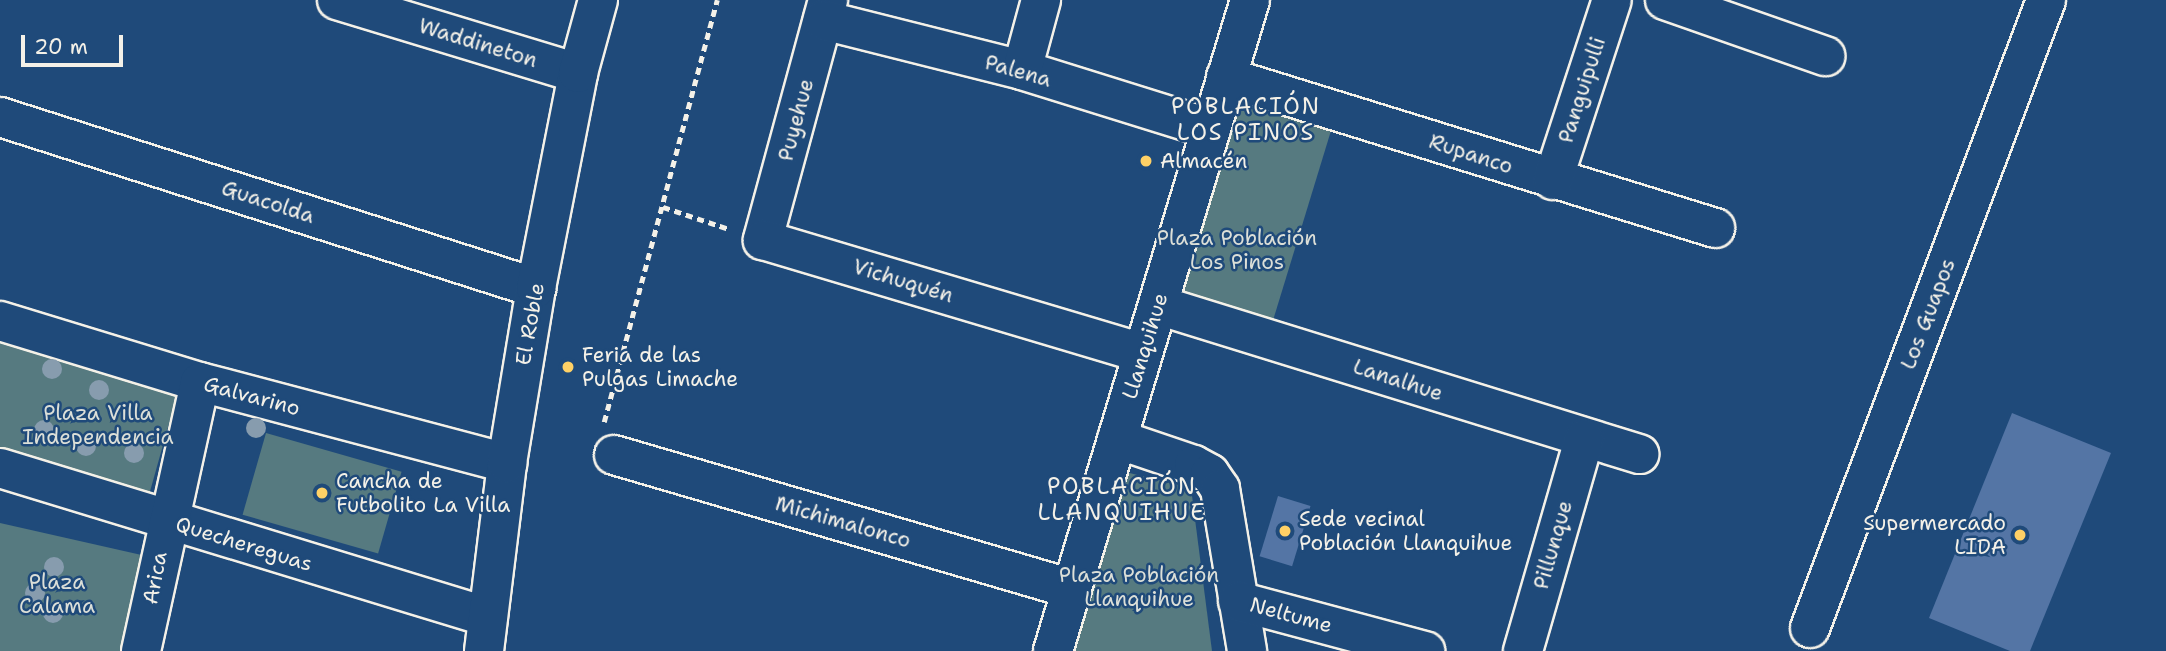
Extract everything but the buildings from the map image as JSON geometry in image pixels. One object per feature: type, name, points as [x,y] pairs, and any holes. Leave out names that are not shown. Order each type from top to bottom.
[{"type":"street","name":"Waddineton","points":[[337,0],[578,73]]},
{"type":"street","name":"El Roble","points":[[486,634],[506,463],[536,288],[578,73],[598,0]]},
{"type":"street","points":[[1022,71],[1041,0]]},
{"type":"street","name":"Llanquihue","points":[[1053,651],[1250,0]]},
{"type":"street","name":"Panguipulli","points":[[1553,180],[1612,0]]},
{"type":"street","points":[[1665,0],[1825,56]]},
{"type":"street","name":"Los Guapos","points":[[1810,628],[2046,0]]},
{"type":"street","name":"Palena","points":[[826,10],[1211,129]]},
{"type":"street","name":"Puyehue","points":[[764,240],[826,10]]},
{"type":"street","name":"Rupanco","points":[[1227,77],[1715,228]]},
{"type":"street","name":"Guacolda","points":[[0,117],[536,288]]},
{"type":"street","name":"Vichuquén","points":[[764,240],[1143,353]]},
{"type":"street","name":"Lanalhue","points":[[1158,304],[1639,454]]},
{"type":"street","name":"Galvarino","points":[[0,321],[200,383],[506,463]]},
{"type":"street","name":"Arica","points":[[141,651],[166,520],[200,383]]},
{"type":"street","points":[[1117,439],[1210,474],[1220,489],[1247,651]]},
{"type":"street","name":"Pillunque","points":[[1523,651],[1584,439]]},
{"type":"street","name":"Michimalonco","points":[[607,445],[1072,589]]},
{"type":"street","name":"Quechereguas","points":[[0,468],[166,520],[486,634]]},
{"type":"street","name":"Neltume","points":[[1238,601],[1425,651]]},
{"type":"path","points":[[607,445],[663,207],[717,0]]},
{"type":"path","points":[[663,207],[764,240]]},
{"type":"green space","name":"Plaza Población Los Pinos","points":[[1229,95],[1332,127],[1272,324],[1169,292]]},
{"type":"green space","name":"Plaza Villa Independencia","points":[[0,341],[177,395],[149,495],[0,449]]},
{"type":"green space","name":"Cancha de Futbolito La Villa","points":[[266,433],[402,472],[378,554],[243,515]]},
{"type":"green space","name":"Plaza Población Llanquihue","points":[[1109,468],[1191,488],[1212,651],[1052,651]]},
{"type":"green space","name":"Plaza Calama","points":[[0,523],[146,556],[128,651],[0,651]]},
{"type":"place","name":"Almacén","points":[[1146,161]]},
{"type":"place","name":"Feria de las Pulgas Limache","points":[[568,367]]},
{"type":"place","name":"Cancha de Futbolito La Villa","points":[[322,493]]},
{"type":"place","name":"Sede vecinal Población Llanquihue","points":[[1285,531]]},
{"type":"place","name":"Supermercado LIDA","points":[[2020,535]]},
{"type":"district","name":"POBLACIÓN LOS PINOS","points":[[1246,119]]},
{"type":"district","name":"POBLACIÓN LLANQUIHUE","points":[[1122,499]]}]
